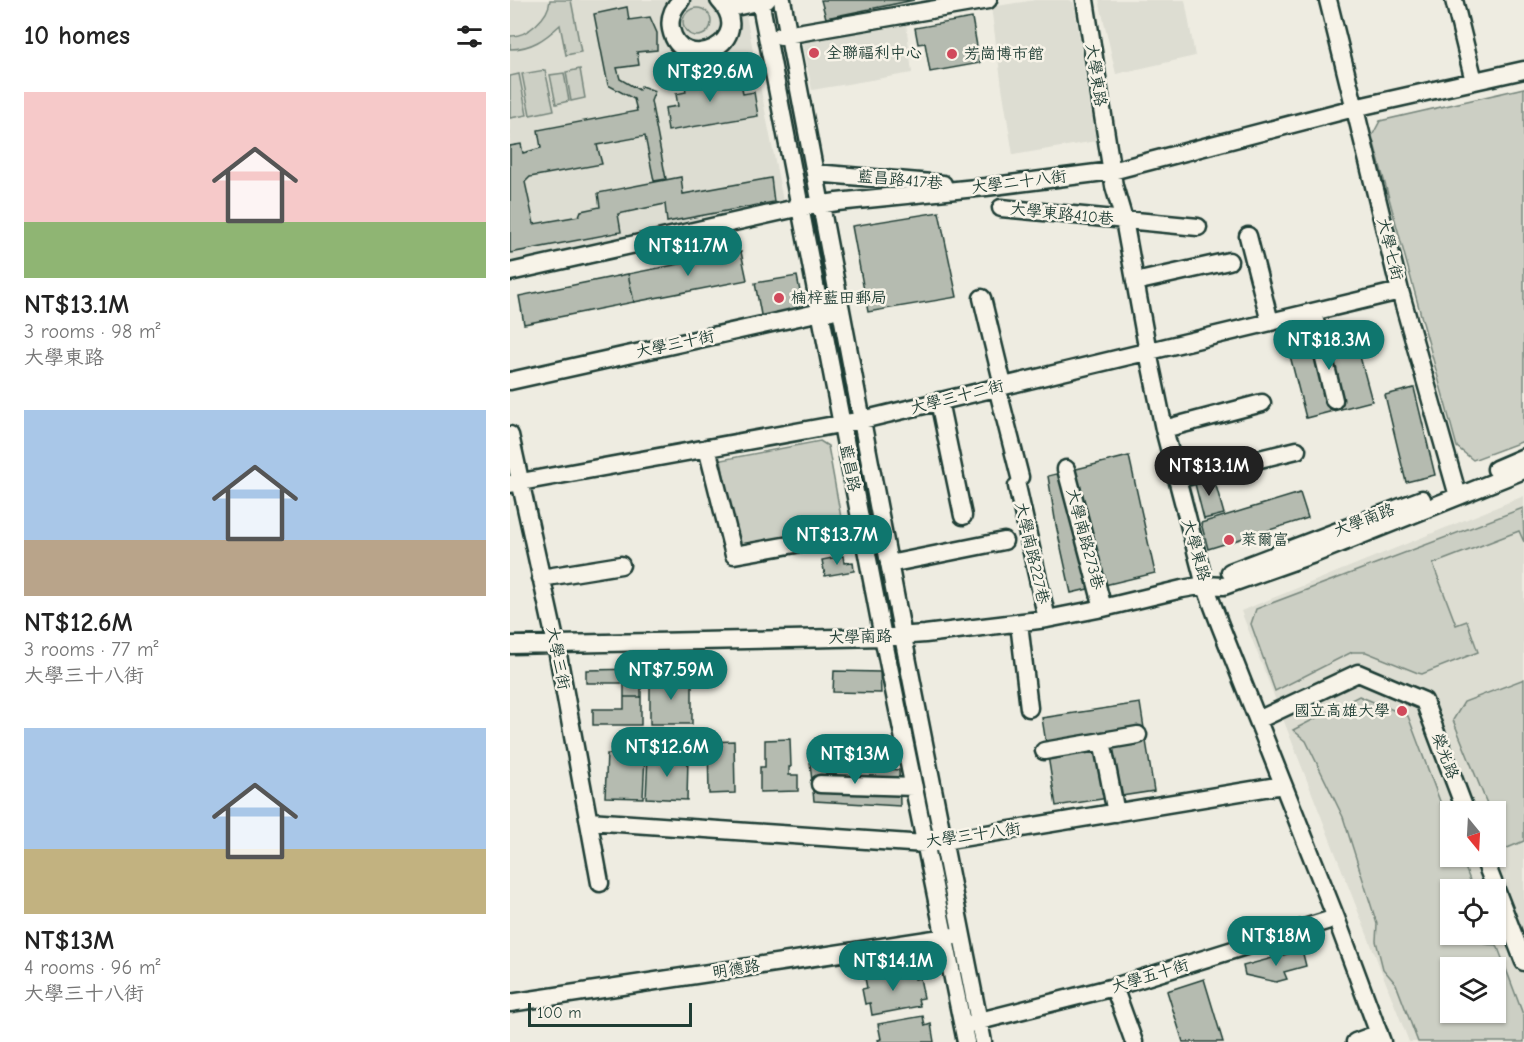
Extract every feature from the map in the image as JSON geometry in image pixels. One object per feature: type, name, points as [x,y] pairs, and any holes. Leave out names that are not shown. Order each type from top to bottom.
[{"type":"street","points":[[681,0],[672,15],[670,24],[672,34],[685,49],[704,53],[713,50],[727,36],[730,18],[723,4],[762,0]]},
{"type":"street","name":"藍昌路","points":[[762,0],[799,208],[944,938],[971,1024],[983,1042]]},
{"type":"street","name":"藍昌路","points":[[782,0],[961,934],[971,1024],[966,1042]]},
{"type":"street","points":[[767,38],[922,6],[988,0]]},
{"type":"street","name":"大學東路","points":[[1084,0],[1114,186],[1124,220],[1148,352],[1164,429],[1205,585],[1381,1038]]},
{"type":"street","name":"大學七街","points":[[1328,0],[1400,291],[1457,491]]},
{"type":"street","points":[[1454,0],[1474,81]]},
{"type":"street","name":"大學二十八街","points":[[510,272],[799,208],[1112,171],[1354,108],[1524,70]]},
{"type":"street","name":"藍昌路417巷","points":[[815,173],[986,187]]},
{"type":"street","name":"大學東路410巷","points":[[1001,208],[1198,227]]},
{"type":"street","points":[[1248,236],[1270,322]]},
{"type":"street","points":[[1135,282],[1229,261]]},
{"type":"street","name":"大學三十二街","points":[[515,483],[862,420],[1400,291]]},
{"type":"street","name":"大學南路227巷","points":[[982,298],[1047,619]]},
{"type":"street","name":"大學三十街","points":[[510,381],[841,310]]},
{"type":"street","points":[[1313,312],[1334,400]]},
{"type":"street","points":[[939,401],[963,516]]},
{"type":"street","points":[[1164,429],[1262,403]]},
{"type":"street","name":"大學三街","points":[[510,435],[515,483],[556,644],[600,883]]},
{"type":"street","points":[[707,448],[734,555],[883,529]]},
{"type":"street","points":[[1177,479],[1296,450]]},
{"type":"street","name":"大學南路","points":[[510,645],[883,637],[1047,619],[1205,585],[1224,585],[1303,558],[1457,491],[1524,457]]},
{"type":"street","name":"大學南路273巷","points":[[1066,469],[1103,608]]},
{"type":"street","name":"大學南路","points":[[1457,491],[1524,470]]},
{"type":"street","points":[[889,564],[1004,542]]},
{"type":"street","points":[[541,578],[621,565]]},
{"type":"street","points":[[1019,623],[1029,708]]},
{"type":"street","name":"榮光路","points":[[1258,720],[1358,673],[1424,701],[1462,801]]},
{"type":"street","points":[[1044,751],[1138,735]]},
{"type":"street","points":[[1102,741],[1116,813]]},
{"type":"street","points":[[820,784],[914,787]]},
{"type":"street","name":"大學三十八街","points":[[589,821],[925,844],[1282,785]]},
{"type":"street","points":[[1488,867],[1524,962]]},
{"type":"street","name":"大學五十街","points":[[971,1024],[1114,987],[1336,918]]},
{"type":"street","name":"明德路","points":[[510,1003],[961,934]]},
{"type":"street","points":[[1114,987],[1134,1042]]},
{"type":"street","points":[[1355,1042],[1381,1038]]},
{"type":"shaded area","points":[[510,0],[743,0],[784,206],[510,261]]},
{"type":"shaded area","points":[[550,0],[571,0],[581,52],[566,55],[560,25],[537,42],[518,49],[510,49],[510,36],[523,33],[536,25],[546,13]]},
{"type":"shaded area","points":[[1035,0],[1070,0],[1074,3],[1096,141],[1013,155],[991,7]]},
{"type":"shaded area","points":[[1099,0],[1185,0],[1195,56],[1116,74]]},
{"type":"shaded area","points":[[697,8],[707,12],[711,22],[707,32],[697,36],[687,32],[683,22],[687,12]]},
{"type":"shaded area","points":[[906,23],[912,73],[812,90],[802,42],[807,36]]},
{"type":"shaded area","points":[[580,69],[585,98],[571,101],[566,72]]},
{"type":"shaded area","points":[[545,70],[554,110],[530,115],[522,74]]},
{"type":"shaded area","points":[[564,73],[569,101],[556,104],[550,75]]},
{"type":"shaded area","points":[[519,74],[527,115],[510,118],[510,76]]},
{"type":"shaded area","points":[[1524,88],[1524,441],[1473,460],[1457,447],[1372,136],[1380,121]]},
{"type":"shaded area","points":[[820,441],[828,446],[842,523],[837,530],[744,548],[735,540],[721,460]]},
{"type":"shaded area","name":"國立高雄大學","points":[[1524,496],[1524,1042],[1409,1042],[1241,611]]},
{"type":"shaded area","points":[[1523,508],[1524,542],[1519,531],[1433,564],[1456,625],[1467,621],[1478,652],[1422,674],[1366,652],[1352,652],[1275,691],[1251,624],[1256,609]]},
{"type":"shaded area","points":[[1524,679],[1524,841],[1506,849],[1506,801],[1486,801],[1453,720],[1464,702]]},
{"type":"shaded area","points":[[1359,696],[1408,716],[1440,801],[1440,867],[1465,867],[1470,879],[1440,879],[1440,945],[1497,945],[1502,957],[1440,957],[1440,1023],[1506,1023],[1506,969],[1524,1017],[1524,1042],[1418,1042],[1396,984],[1383,969],[1376,941],[1377,924],[1343,817],[1306,741],[1293,730]]},
{"type":"building","points":[[821,0],[914,0],[826,18]]},
{"type":"building","points":[[627,7],[629,20],[650,17],[657,33],[657,50],[637,52],[639,65],[617,68],[620,79],[639,90],[641,86],[655,91],[651,101],[666,179],[654,181],[645,136],[597,145],[602,164],[530,177],[525,182],[534,224],[579,216],[581,211],[600,207],[598,193],[681,177],[683,194],[771,178],[774,202],[667,222],[665,204],[618,214],[621,232],[510,253],[510,146],[521,144],[523,153],[541,148],[538,130],[637,111],[634,99],[608,85],[594,14]]},
{"type":"building","name":"芳崗博市館","points":[[972,18],[980,63],[930,72],[925,43],[918,44],[915,28]]},
{"type":"building","points":[[724,73],[726,84],[741,82],[743,94],[754,92],[758,116],[668,131],[665,108],[678,106],[676,94],[686,92],[684,80]]},
{"type":"building","points":[[939,212],[957,297],[868,312],[852,226]]},
{"type":"building","points":[[741,252],[747,280],[634,302],[628,274]]},
{"type":"building","points":[[628,274],[634,302],[524,324],[519,296]]},
{"type":"building","name":"楠梓藍田郵局","points":[[797,276],[804,312],[762,320],[755,283]]},
{"type":"building","points":[[1351,323],[1372,401],[1306,418],[1286,340]]},
{"type":"building","points":[[1414,388],[1435,475],[1406,482],[1385,395]]},
{"type":"building","points":[[1129,456],[1155,573],[1071,593],[1048,476]]},
{"type":"building","points":[[1213,475],[1224,514],[1204,519],[1194,480]]},
{"type":"building","points":[[1300,493],[1308,518],[1208,549],[1201,523]]},
{"type":"building","points":[[843,556],[844,563],[853,562],[854,571],[825,576],[822,560]]},
{"type":"building","points":[[641,669],[641,697],[624,697],[624,683],[586,683],[586,670]]},
{"type":"building","points":[[834,671],[880,672],[881,693],[833,692]]},
{"type":"building","points":[[650,678],[692,678],[692,724],[650,724]]},
{"type":"building","points":[[624,697],[641,697],[641,725],[593,725],[593,709],[624,709]]},
{"type":"building","points":[[1140,703],[1154,791],[1056,806],[1042,718]]},
{"type":"building","points":[[790,739],[789,775],[798,775],[798,791],[760,792],[760,767],[765,767],[765,740]]},
{"type":"building","points":[[734,741],[735,793],[709,794],[708,742]]},
{"type":"building","points":[[607,754],[645,755],[643,798],[605,797]]},
{"type":"building","points":[[648,755],[688,757],[687,800],[646,798]]},
{"type":"building","points":[[810,762],[899,770],[900,806],[814,801]]},
{"type":"building","points":[[1302,950],[1306,966],[1284,972],[1287,979],[1276,982],[1245,975],[1243,966]]},
{"type":"building","points":[[913,969],[915,979],[920,978],[924,998],[918,999],[920,1006],[872,1015],[870,1003],[865,1004],[862,989],[867,988],[865,978]]},
{"type":"building","points":[[1204,979],[1223,1042],[1183,1042],[1167,991]]},
{"type":"building","points":[[923,1016],[925,1026],[931,1024],[934,1042],[879,1042],[878,1040],[881,1039],[878,1024]]},
{"type":"place","name":"全聯福利中心","points":[[814,53]]},
{"type":"place","name":"芳崗博市館","points":[[952,54]]},
{"type":"place","name":"楠梓藍田郵局","points":[[779,298]]},
{"type":"place","name":"萊爾富","points":[[1229,540]]},
{"type":"place","name":"國立高雄大學","points":[[1402,711]]}]
